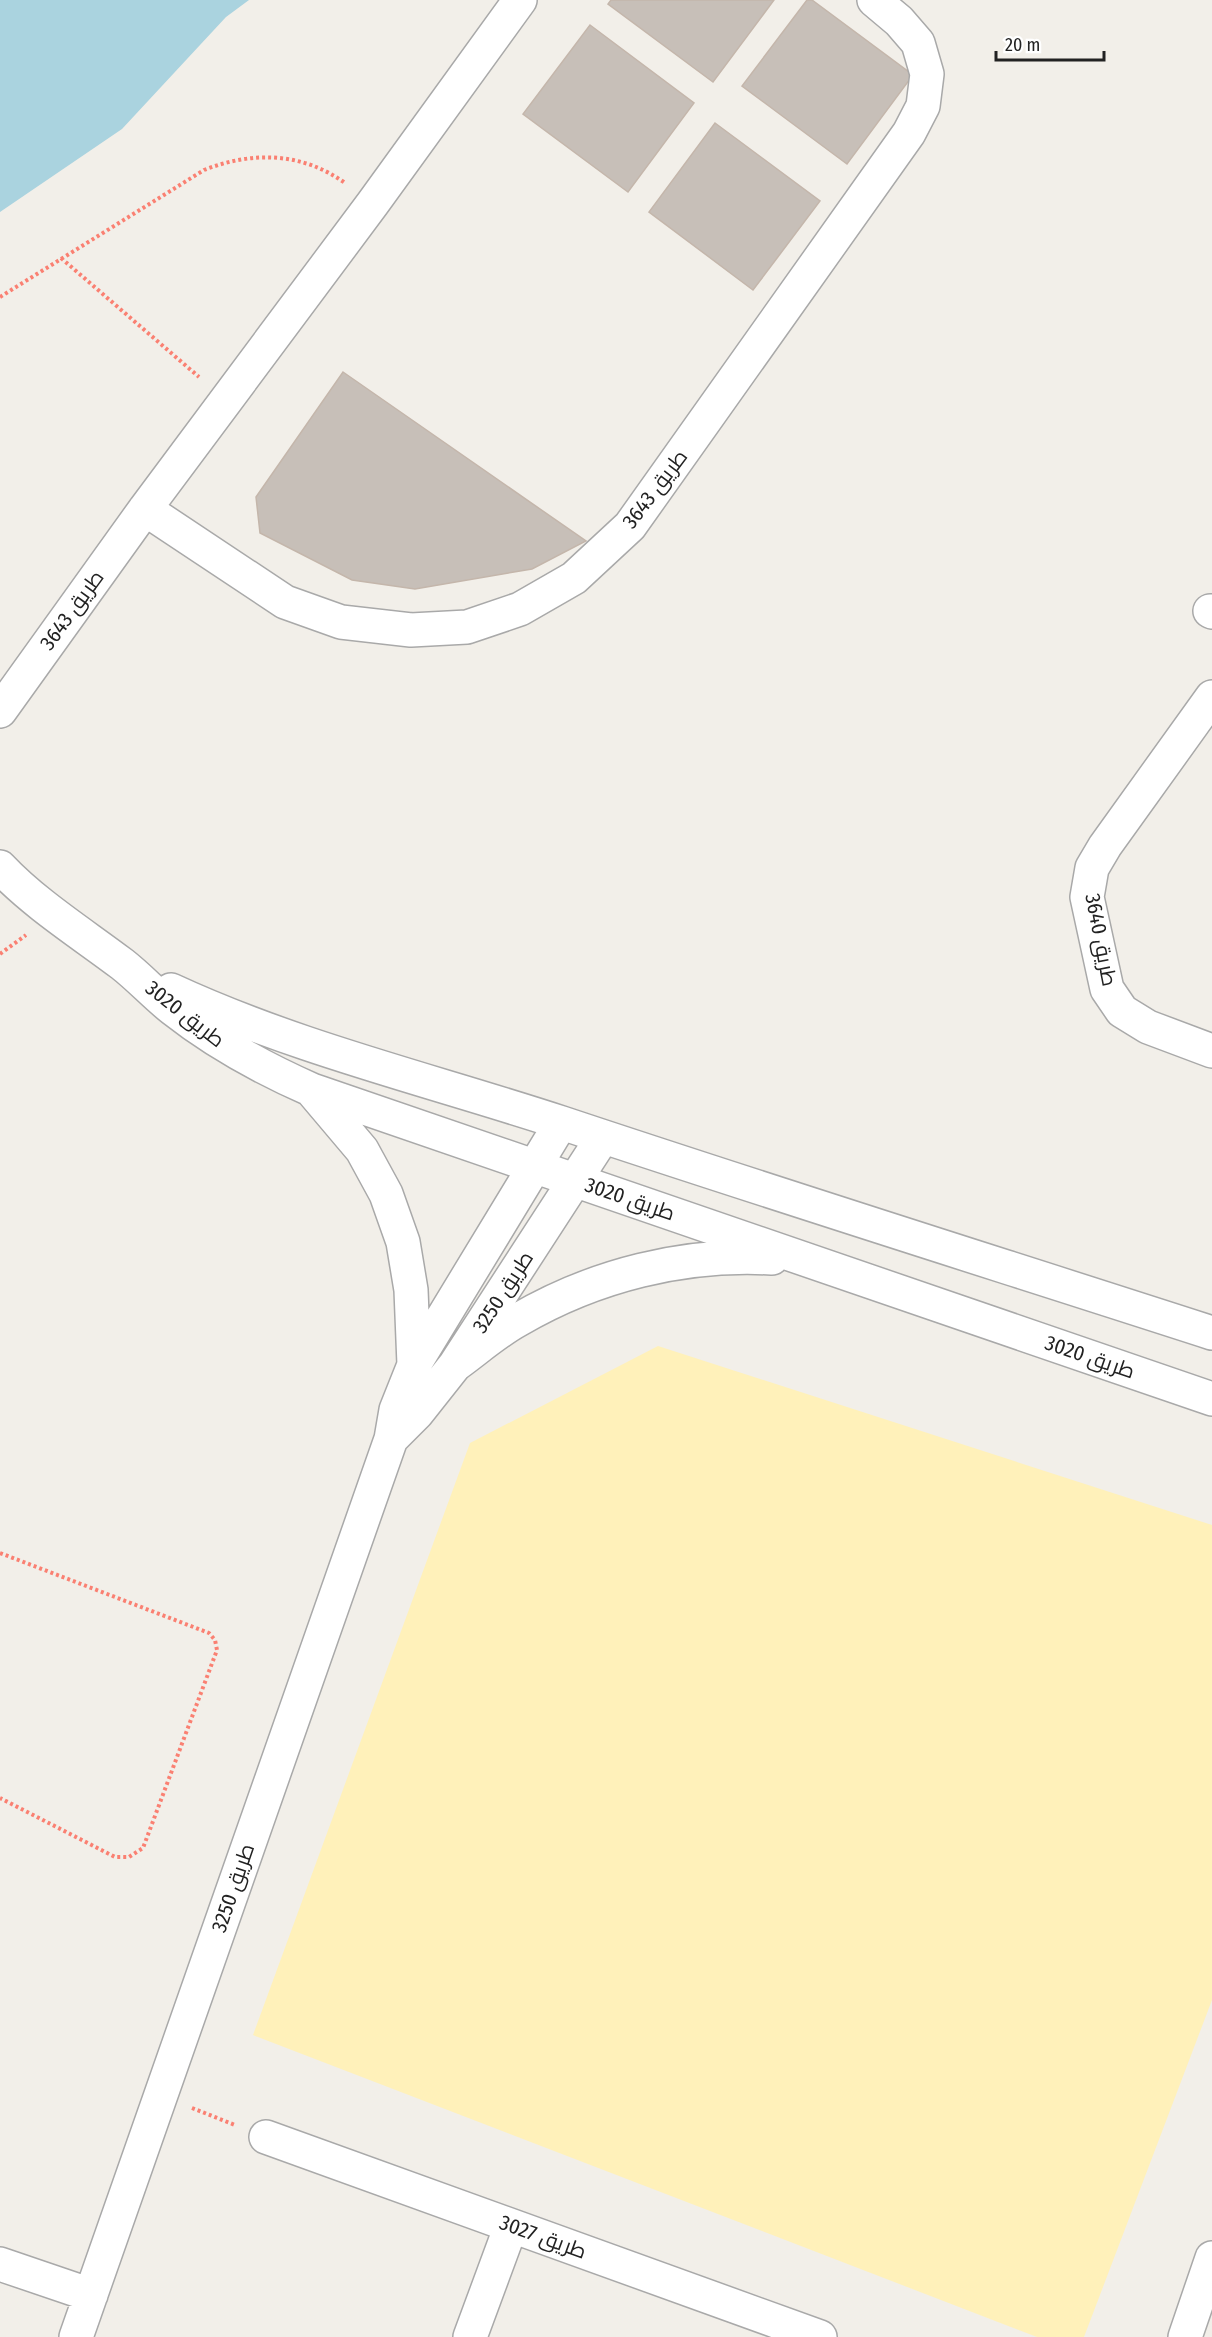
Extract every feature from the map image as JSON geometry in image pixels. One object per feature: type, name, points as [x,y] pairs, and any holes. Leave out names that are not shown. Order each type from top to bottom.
[{"type":"street","name":"طريق 3643","points":[[0,711],[145,509],[373,203],[520,0]]},
{"type":"street","name":"طريق 3643","points":[[145,509],[285,602],[341,622],[411,630],[467,627],[520,609],[574,578],[630,526],[909,133],[923,106],[927,74],[918,43],[899,21],[874,0]]},
{"type":"street","name":"طريق 3640","points":[[1212,697],[1105,846],[1092,868],[1087,897],[1107,988],[1122,1011],[1148,1027],[1212,1051]]},
{"type":"street","points":[[0,867],[18,886],[131,971]]},
{"type":"street","name":"طريق 3020","points":[[131,971],[171,1008],[216,1040],[262,1068],[312,1090],[1212,1399]]},
{"type":"street","name":"طريق 3020","points":[[131,971],[211,1008],[293,1040],[561,1123],[1212,1333]]},
{"type":"street","points":[[312,1090],[362,1150],[386,1194],[403,1242],[411,1290],[414,1365]]},
{"type":"street","name":"طريق 3250","points":[[76,2337],[391,1438],[399,1402],[414,1365],[561,1123]]},
{"type":"street","name":"طريق 3250","points":[[391,1438],[417,1413],[455,1365],[603,1137]]},
{"type":"street","points":[[455,1365],[517,1320],[586,1286],[659,1265],[725,1257],[812,1261]]},
{"type":"street","name":"طريق 3027","points":[[266,2137],[820,2337]]},
{"type":"street","points":[[471,2337],[511,2226]]},
{"type":"street","points":[[1185,2337],[1212,2258]]},
{"type":"street","points":[[0,2264],[91,2295]]},
{"type":"path","points":[[0,297],[204,170],[224,162],[264,156],[304,162],[334,175],[373,203]]},
{"type":"path","points":[[61,258],[226,400]]},
{"type":"path","points":[[0,1553],[209,1633],[216,1640],[217,1650],[143,1848],[129,1857],[115,1857],[0,1798]]},
{"type":"path","points":[[160,2096],[266,2137]]},
{"type":"sand","points":[[658,1346],[1212,1525],[1212,2000],[1084,2337],[1037,2337],[253,2035],[470,1443]]},
{"type":"water","points":[[0,0],[249,0],[226,17],[122,129],[0,212]]},
{"type":"building","points":[[611,0],[774,0],[713,82],[608,4]]},
{"type":"building","points":[[807,0],[812,0],[913,75],[847,164],[742,86]]},
{"type":"building","points":[[590,25],[694,103],[628,192],[523,114]]},
{"type":"building","points":[[715,123],[820,201],[753,290],[649,212]]},
{"type":"building","points":[[343,372],[586,541],[532,569],[415,589],[352,580],[260,533],[256,497]]}]
